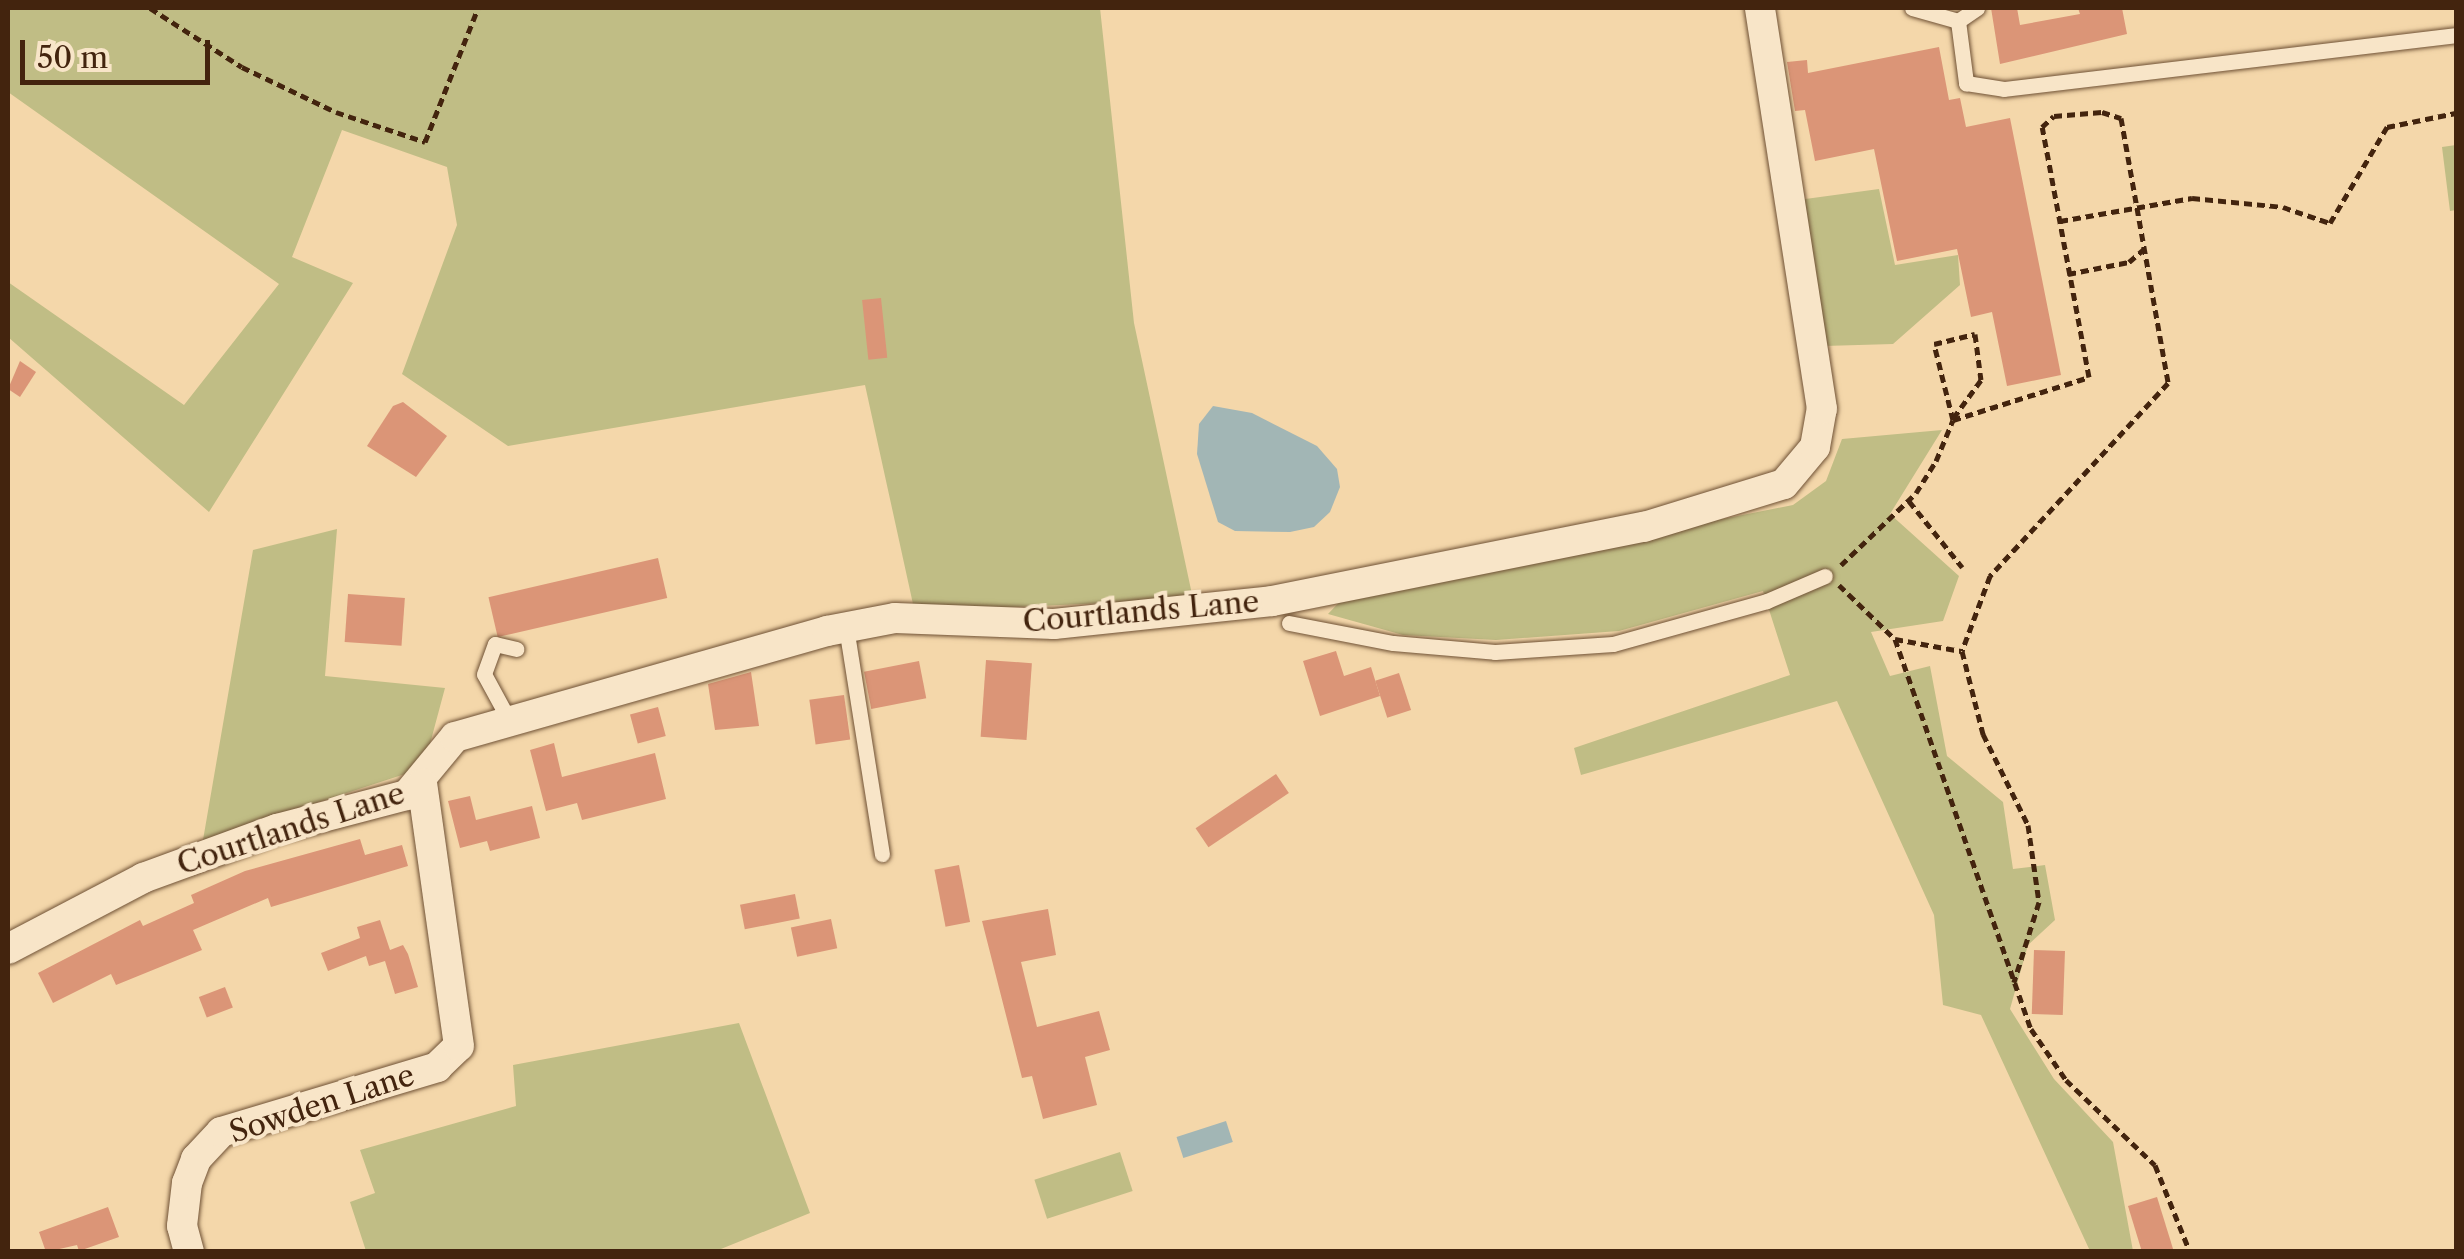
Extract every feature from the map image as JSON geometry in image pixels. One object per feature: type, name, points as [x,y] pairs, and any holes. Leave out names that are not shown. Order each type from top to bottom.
[{"type":"street","name":"Courtlands Lane","points":[[8,949],[143,878],[277,829],[407,795],[422,784],[455,737],[846,627],[896,618],[1054,624],[1281,612],[1644,526],[1784,484],[1814,446],[1822,409],[1760,8]]},
{"type":"street","name":"Sowden Lane","points":[[189,1252],[182,1226],[188,1182],[196,1159],[222,1132],[437,1067],[459,1046],[422,784]]},
{"type":"lane","points":[[1912,8],[1958,21]]},
{"type":"lane","points":[[1958,21],[1977,8]]},
{"type":"lane","points":[[1958,21],[1966,83],[2004,89],[2456,35]]},
{"type":"lane","points":[[1281,612],[1393,643],[1495,652],[1613,644],[1767,600],[1826,576]]},
{"type":"lane","points":[[846,627],[882,854]]},
{"type":"lane","points":[[509,720],[484,674],[495,644],[516,649]]},
{"type":"path","points":[[150,8],[242,67],[336,112],[424,142],[478,8]]},
{"type":"path","points":[[1952,420],[2089,377],[2042,128],[2054,116],[2102,112],[2121,118],[2168,383],[1990,576],[1962,651],[1983,734],[2028,825],[2039,902],[2014,982]]},
{"type":"path","points":[[2060,221],[2192,198],[2283,207],[2330,223],[2388,127],[2456,113]]},
{"type":"path","points":[[2068,274],[2129,262],[2145,249]]},
{"type":"path","points":[[1952,420],[1934,344],[1975,334],[1981,380],[1952,420],[1936,461],[1908,501],[1826,576],[1860,600],[1896,639],[2031,1029],[2066,1080],[2155,1164],[2190,1252]]},
{"type":"path","points":[[1908,501],[1962,567]]},
{"type":"path","points":[[1896,639],[1962,651]]},
{"type":"shaded area","points":[[8,8],[1100,8],[1134,323],[1193,599],[946,610],[913,604],[865,385],[508,446],[402,374],[457,225],[447,167],[342,130],[292,257],[353,283],[209,512],[8,337],[8,282],[184,405],[279,284],[8,92]]},
{"type":"shaded area","points":[[2456,145],[2456,210],[2450,211],[2442,147]]},
{"type":"shaded area","points":[[1879,189],[1895,265],[1958,255],[1960,285],[1893,344],[1824,346],[1798,200]]},
{"type":"shaded area","points":[[1213,406],[1252,413],[1317,446],[1337,469],[1340,487],[1330,512],[1314,527],[1290,532],[1235,531],[1218,522],[1197,454],[1199,424]]},
{"type":"shaded area","points":[[1942,430],[1890,514],[1959,576],[1943,621],[1871,632],[1890,676],[1930,666],[1947,756],[2003,802],[2013,869],[2045,865],[2055,920],[2028,945],[2010,1009],[2054,1079],[2113,1142],[2133,1251],[2090,1251],[1981,1015],[1943,1005],[1934,915],[1837,701],[1581,775],[1574,748],[1790,675],[1763,591],[1619,631],[1496,640],[1403,635],[1328,614],[1348,593],[1793,505],[1826,481],[1842,439]]},
{"type":"shaded area","points":[[337,529],[325,676],[445,688],[427,755],[405,774],[203,840],[253,550]]},
{"type":"shaded area","points":[[739,1023],[810,1213],[716,1251],[366,1251],[350,1202],[375,1193],[360,1150],[516,1106],[513,1065]]},
{"type":"shaded area","points":[[1226,1121],[1233,1142],[1183,1158],[1177,1137]]},
{"type":"shaded area","points":[[1120,1152],[1133,1191],[1047,1219],[1034,1180]]},
{"type":"building","points":[[1991,8],[2017,8],[2020,25],[2080,14],[2078,8],[2122,8],[2127,34],[2000,64]]},
{"type":"building","points":[[1939,47],[1949,100],[1960,98],[1966,127],[2010,118],[2061,375],[2007,386],[1992,312],[1971,317],[1957,249],[1897,261],[1874,149],[1815,161],[1805,110],[1795,111],[1787,62],[1807,60],[1808,73]]},
{"type":"building","points":[[881,298],[887,358],[868,360],[862,300]]},
{"type":"building","points":[[20,361],[36,372],[20,397],[8,389]]},
{"type":"building","points":[[403,402],[447,436],[416,477],[367,446],[393,406]]},
{"type":"building","points":[[658,558],[667,598],[498,637],[488,597]]},
{"type":"building","points":[[348,594],[405,598],[402,646],[345,642]]},
{"type":"building","points":[[1336,651],[1344,676],[1371,667],[1380,696],[1320,716],[1303,661]]},
{"type":"building","points":[[986,660],[1032,663],[1027,740],[981,737]]},
{"type":"building","points":[[919,661],[926,698],[871,709],[864,672]]},
{"type":"building","points":[[751,672],[759,726],[715,730],[708,684]]},
{"type":"building","points":[[1399,673],[1411,710],[1387,718],[1375,681]]},
{"type":"building","points":[[844,695],[850,740],[816,744],[809,700]]},
{"type":"building","points":[[658,707],[666,736],[638,743],[630,715]]},
{"type":"building","points":[[554,743],[562,777],[655,753],[666,799],[582,820],[577,803],[546,811],[530,750]]},
{"type":"building","points":[[1276,774],[1289,793],[1208,847],[1196,828]]},
{"type":"building","points":[[470,796],[476,820],[532,806],[540,838],[490,851],[487,841],[460,848],[448,801]]},
{"type":"building","points":[[360,839],[365,855],[402,845],[408,866],[271,907],[268,898],[193,930],[202,950],[116,985],[111,974],[53,1003],[38,973],[140,920],[143,926],[194,903],[191,895],[245,871]]},
{"type":"building","points":[[959,865],[970,922],[946,927],[934,870]]},
{"type":"building","points":[[795,894],[800,919],[745,929],[740,905]]},
{"type":"building","points":[[1048,909],[1056,955],[1021,962],[1037,1027],[1099,1011],[1110,1050],[1085,1057],[1097,1105],[1043,1119],[1032,1076],[1022,1078],[982,921]]},
{"type":"building","points":[[831,919],[837,948],[797,957],[791,928]]},
{"type":"building","points":[[380,920],[390,950],[403,945],[418,987],[395,994],[385,961],[369,966],[366,956],[328,971],[321,953],[360,938],[357,927]]},
{"type":"building","points":[[2034,950],[2065,951],[2063,1015],[2032,1014]]},
{"type":"building","points":[[225,987],[233,1008],[207,1018],[199,997]]},
{"type":"building","points":[[2157,1197],[2174,1252],[2142,1252],[2128,1206]]},
{"type":"building","points":[[108,1207],[119,1237],[79,1251],[77,1245],[46,1252],[39,1232]]}]
